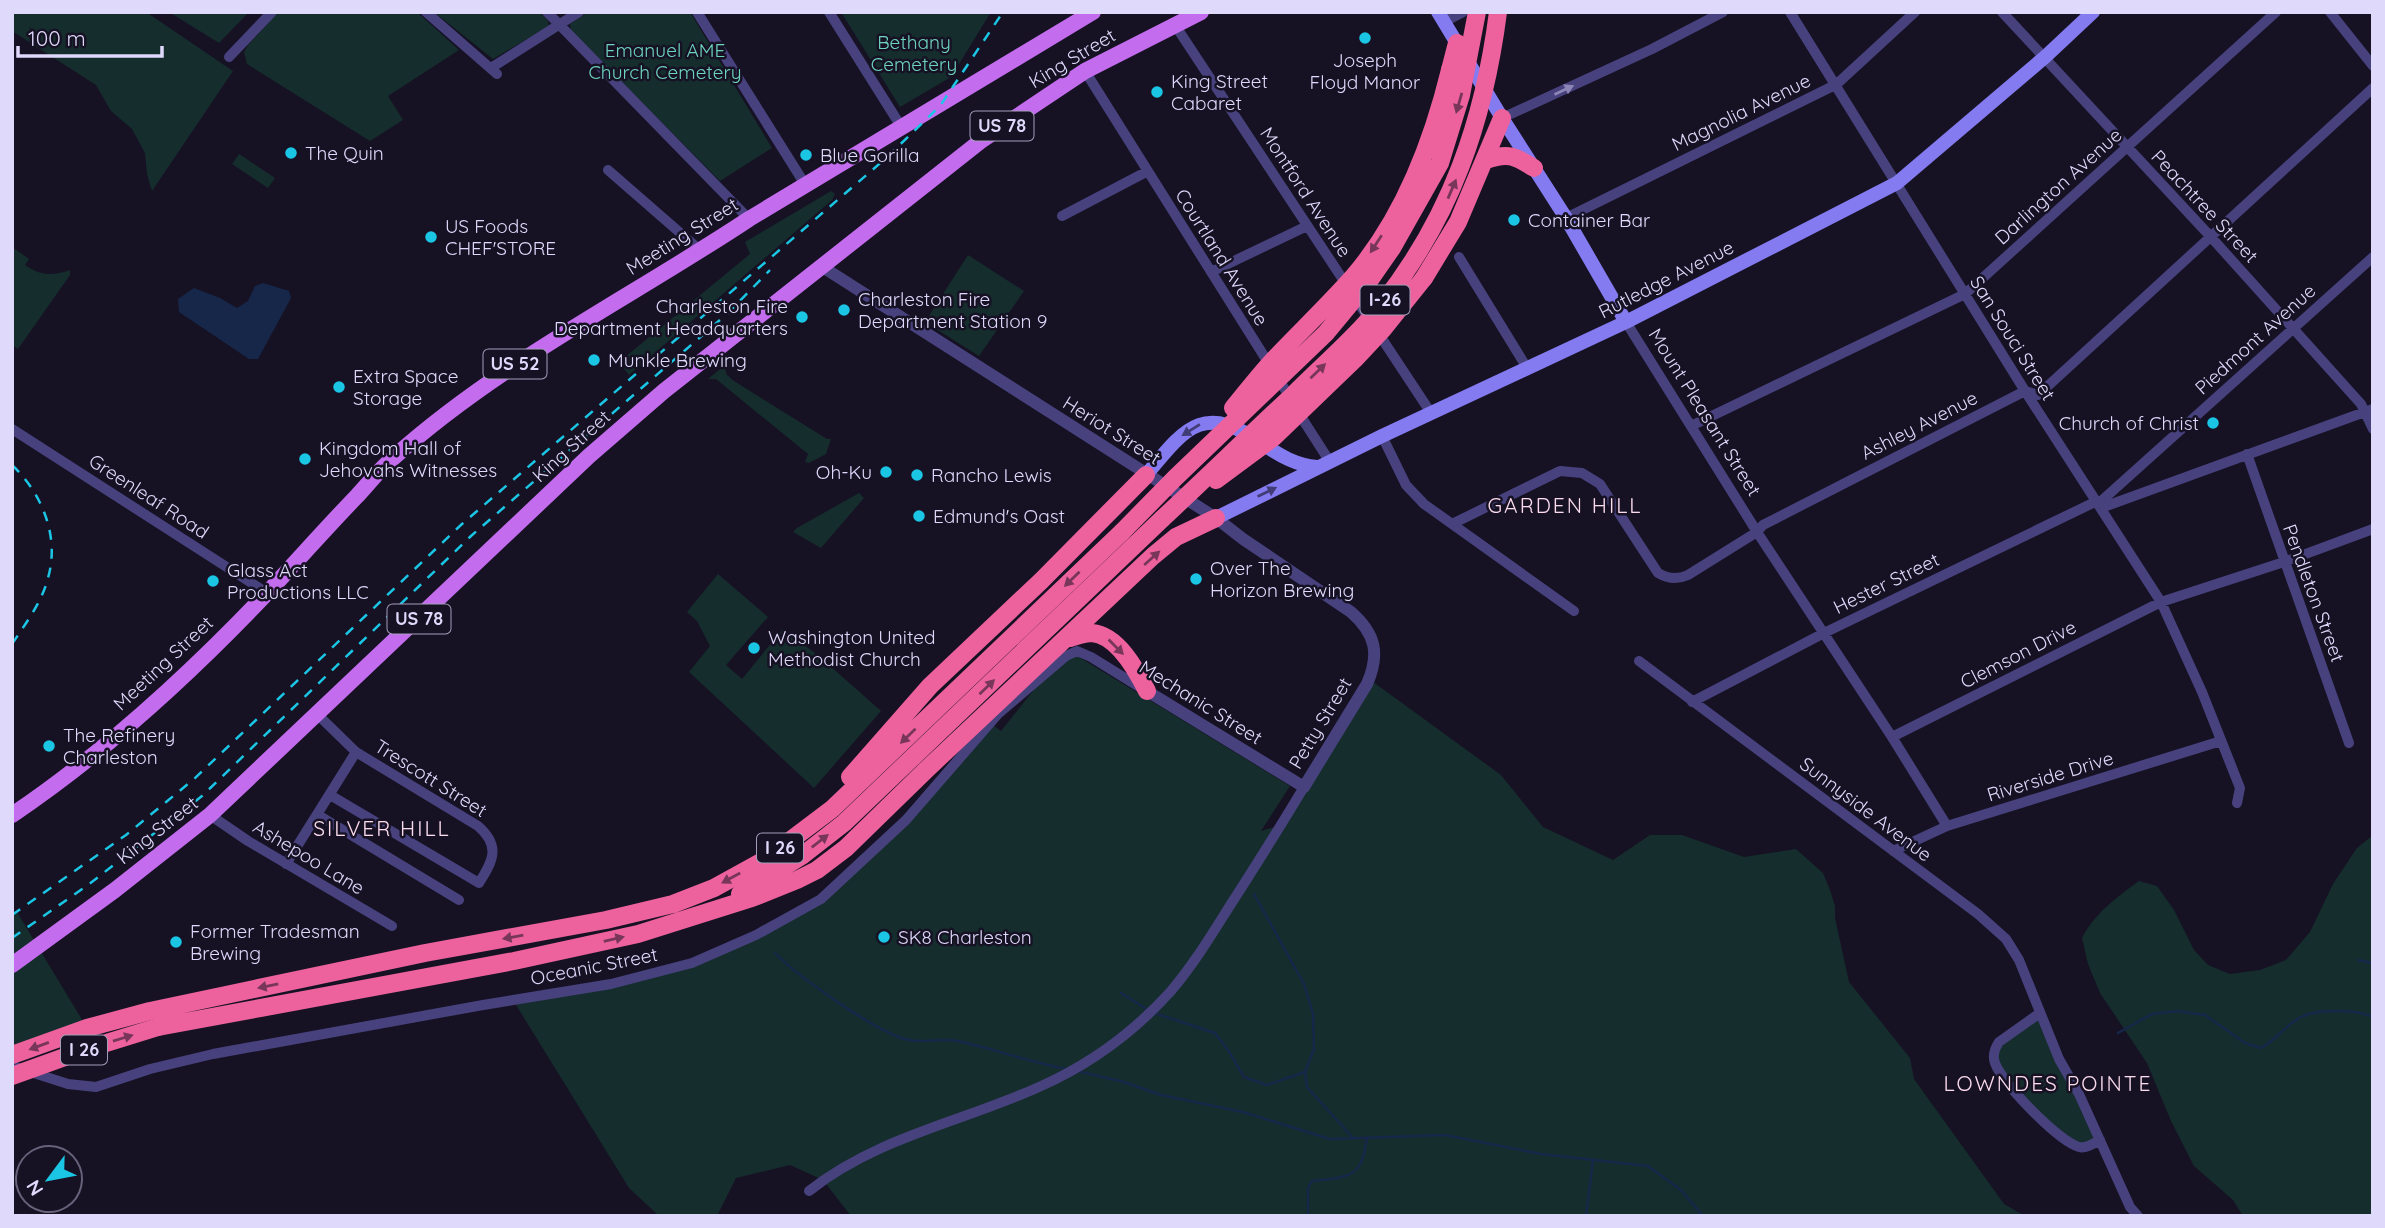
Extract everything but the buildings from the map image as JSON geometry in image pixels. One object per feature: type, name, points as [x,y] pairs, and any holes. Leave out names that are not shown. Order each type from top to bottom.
[{"type":"highway","name":"I-26","points":[[1122,531],[1326,333],[1392,248],[1440,163],[1461,96],[1477,12]]},
{"type":"highway","name":"I-26","points":[[1139,542],[1343,347],[1381,304],[1416,256],[1446,202],[1469,148],[1491,62],[1498,12]]},
{"type":"highway","points":[[1175,478],[1276,357],[1354,275],[1376,246],[1421,165],[1441,108],[1457,43]]},
{"type":"highway","points":[[1162,519],[1274,438],[1377,336],[1424,278],[1458,222],[1502,118]]},
{"type":"highway","points":[[1486,160],[1510,155],[1534,168]]},
{"type":"highway","points":[[763,860],[840,789],[930,686],[1078,545],[1146,475]]},
{"type":"highway","points":[[699,915],[777,889],[817,870],[833,859],[1072,645],[1153,556],[1176,537],[1216,518]]},
{"type":"highway","name":"I 26","points":[[12,1076],[87,1049],[154,1019],[425,953],[606,920],[684,900],[714,888],[763,860],[832,809],[1122,531]]},
{"type":"highway","name":"I 26","points":[[12,1055],[87,1028],[514,961],[638,934],[699,915],[803,855],[844,823],[1139,542]]},
{"type":"highway","points":[[1072,645],[1093,633],[1105,637],[1122,652],[1147,691]]},
{"type":"main road","name":"Meeting Street","points":[[12,815],[121,732],[267,593],[392,459],[451,409],[514,365],[749,219],[1093,12]]},
{"type":"main road","name":"King Street","points":[[12,965],[115,890],[210,815],[589,456],[664,391],[982,140],[1086,71],[1201,12]]},
{"type":"main road","name":"Rutledge Avenue","points":[[1216,518],[1382,436],[1626,322],[1896,183],[2045,57],[2093,12]]},
{"type":"main road","name":"Mount Pleasant Street","points":[[1441,17],[1566,218],[1626,322]]},
{"type":"main road","points":[[1146,475],[1173,443],[1196,425],[1216,421],[1241,429],[1276,454],[1299,465],[1324,464]]},
{"type":"street","points":[[229,57],[272,12]]},
{"type":"street","points":[[426,12],[494,71],[579,12]]},
{"type":"street","points":[[547,12],[749,219]]},
{"type":"street","points":[[697,12],[806,186]]},
{"type":"street","points":[[830,12],[902,128]]},
{"type":"street","points":[[1441,17],[1463,12]]},
{"type":"street","points":[[1502,118],[1652,49],[1723,12]]},
{"type":"street","name":"San Souci Street","points":[[1790,12],[2025,391],[2161,602],[2240,788],[2236,803]]},
{"type":"street","name":"Magnolia Avenue","points":[[1566,218],[1835,84],[1914,12]]},
{"type":"street","name":"Peachtree Street","points":[[2002,12],[2369,410],[2373,429]]},
{"type":"street","name":"Darlington Avenue","points":[[1691,426],[1965,294],[2276,12]]},
{"type":"street","points":[[2330,12],[2373,66]]},
{"type":"street","name":"Montford Avenue","points":[[1175,25],[1431,413]]},
{"type":"street","name":"Courtland Avenue","points":[[1086,71],[1211,272],[1324,464]]},
{"type":"street","name":"Ashley Avenue","points":[[1452,524],[1555,473],[1571,471],[1589,476],[1600,484],[1658,573],[1669,578],[1682,578],[1757,533],[1763,524],[2025,391],[2038,395],[2373,88]]},
{"type":"street","points":[[608,170],[701,251]]},
{"type":"street","points":[[1062,216],[1148,171]]},
{"type":"street","points":[[1211,272],[1307,226]]},
{"type":"street","points":[[1459,257],[1527,368]]},
{"type":"street","name":"Piedmont Avenue","points":[[2099,505],[2373,257]]},
{"type":"street","name":"Heriot Street","points":[[821,266],[1216,518],[1274,561],[1351,612],[1364,624],[1372,638]]},
{"type":"street","name":"Mount Pleasant Street","points":[[1626,322],[1757,533],[1824,632],[1947,826]]},
{"type":"street","name":"Hester Street","points":[[1692,702],[1824,632],[2099,505],[2369,410]]},
{"type":"street","name":"Greenleaf Road","points":[[12,429],[267,593]]},
{"type":"street","points":[[1382,436],[1406,485],[1435,513],[1574,611]]},
{"type":"street","name":"Pendleton Street","points":[[2246,454],[2349,743]]},
{"type":"street","name":"Clemson Drive","points":[[1892,737],[2161,602],[2284,562],[2373,529]]},
{"type":"street","name":"Petty Street","points":[[1304,787],[1367,684],[1374,668],[1372,638]]},
{"type":"street","name":"Oceanic Street","points":[[12,1066],[68,1084],[96,1087],[150,1069],[214,1054],[611,984],[692,963],[756,935],[821,899],[906,820],[998,714],[1055,664],[1072,645]]},
{"type":"street","name":"Sunnyside Avenue","points":[[1639,661],[1978,914],[2006,939],[2019,960],[2059,1059],[2079,1094],[2130,1207],[2138,1216]]},
{"type":"street","name":"Mechanic Street","points":[[1147,691],[1304,787]]},
{"type":"street","name":"Trescott Street","points":[[318,715],[356,752],[484,831],[491,843],[494,855],[492,862],[479,883],[330,795]]},
{"type":"street","name":"Riverside Drive","points":[[1893,851],[1947,826],[2221,741]]},
{"type":"street","points":[[286,864],[356,752]]},
{"type":"street","points":[[809,1191],[853,1161],[907,1136],[1041,1087],[1084,1064],[1118,1040],[1169,993],[1194,963],[1304,787]]},
{"type":"street","name":"Ashepoo Lane","points":[[210,815],[236,834],[392,926]]},
{"type":"street","points":[[318,815],[459,900]]},
{"type":"street","points":[[2040,1013],[1999,1042],[1995,1048],[1995,1063],[2035,1115],[2067,1140],[2079,1147],[2100,1140]]},
{"type":"green space","points":[[12,12],[146,12],[233,71],[152,191],[145,153],[132,129],[111,111],[96,85],[12,31]]},
{"type":"green space","points":[[169,12],[249,12],[219,43]]},
{"type":"green space","points":[[278,12],[417,12],[459,50],[388,96],[403,120],[370,141],[247,64],[244,52],[248,45]]},
{"type":"green space","points":[[434,12],[540,12],[549,26],[493,59]]},
{"type":"green space","name":"Emanuel AME Church Cemetery","points":[[588,12],[690,12],[772,148],[720,181],[571,31],[570,24]]},
{"type":"green space","name":"Bethany Cemetery","points":[[841,12],[991,12],[951,77],[900,107]]},
{"type":"green space","points":[[239,154],[275,178],[268,188],[232,164]]},
{"type":"green space","points":[[831,191],[835,194],[832,200],[629,375],[619,362],[750,254],[745,242]]},
{"type":"green space","points":[[12,247],[29,259],[25,265],[36,271],[52,274],[70,270],[70,275],[18,349],[12,345]]},
{"type":"green space","points":[[968,255],[1024,291],[979,356],[925,322]]},
{"type":"green space","points":[[724,366],[727,375],[734,381],[831,439],[826,454],[809,463],[805,462],[808,454],[716,379],[708,379]]},
{"type":"green space","points":[[859,493],[864,498],[821,548],[793,532],[797,528]]},
{"type":"green space","points":[[718,574],[768,617],[726,665],[742,679],[783,629],[820,657],[881,711],[814,788],[689,672],[710,646],[697,621],[687,612]]},
{"type":"green space","points":[[1074,654],[1290,786],[1261,831],[1282,825],[1369,679],[1501,775],[1543,827],[1613,860],[1650,835],[1682,835],[1744,857],[1796,849],[1823,873],[1830,890],[1849,982],[1910,1058],[1914,1079],[2004,1204],[2025,1216],[851,1216],[823,1180],[790,1165],[736,1178],[717,1216],[659,1216],[629,1188],[513,1000],[692,963],[821,899],[866,858],[990,723],[1001,731],[1041,681]]},
{"type":"green space","points":[[2373,835],[2373,1216],[2243,1216],[2233,1200],[2194,1166],[2171,1121],[2147,1063],[2100,993],[2088,964],[2082,938],[2100,913],[2139,881],[2157,886],[2174,910],[2194,950],[2208,965],[2230,974],[2260,970],[2286,960],[2310,932],[2333,884],[2357,848]]},
{"type":"green space","points":[[17,912],[87,1028],[12,1055],[12,915]]},
{"type":"green space","points":[[2040,1013],[2100,1140],[2085,1147],[2035,1115],[1995,1064],[1999,1042]]},
{"type":"water","points":[[263,283],[289,291],[291,298],[258,359],[249,359],[179,312],[178,299],[194,288],[237,308],[248,301],[255,286]]},
{"type":"waterway","points":[[1254,894],[1304,984],[1313,1014],[1314,1049],[1305,1072],[1307,1087],[1354,1139]]},
{"type":"waterway","points":[[775,953],[839,1003],[896,1036],[915,1041],[958,1041],[1067,1069]]},
{"type":"waterway","points":[[2358,960],[2373,963]]},
{"type":"waterway","points":[[1121,993],[1148,1010]]},
{"type":"waterway","points":[[2118,1033],[2152,1014],[2177,1011],[2205,1015],[2245,1043],[2261,1048],[2296,1020],[2308,1014],[2347,1011],[2373,1017]]},
{"type":"waterway","points":[[1154,1013],[1215,1033],[1244,1077],[1267,1085],[1305,1072]]},
{"type":"waterway","points":[[1077,1071],[1124,1082],[1161,1095],[1243,1112],[1330,1139],[1445,1135],[1541,1154],[1648,1166],[1681,1190],[1703,1216]]},
{"type":"waterway","points":[[1308,1216],[1308,1188],[1312,1181],[1338,1178],[1355,1171],[1362,1160],[1367,1139]]},
{"type":"waterway","points":[[1586,1216],[1593,1160]]},
{"type":"railway","points":[[12,915],[126,835],[194,779],[462,524],[885,159],[940,106],[1003,12]]},
{"type":"railway","points":[[12,938],[88,885],[202,796],[471,536],[728,313],[770,270]]},
{"type":"railway","points":[[12,465],[23,476],[40,502],[52,547],[48,578],[42,595],[12,644]]},
{"type":"place","name":"Joseph Floyd Manor","points":[[1365,38]]},
{"type":"place","name":"King Street Cabaret","points":[[1157,92]]},
{"type":"place","name":"The Quin","points":[[291,153]]},
{"type":"place","name":"Blue Gorilla","points":[[806,155]]},
{"type":"place","name":"Container Bar","points":[[1514,220]]},
{"type":"place","name":"US Foods CHEF'STORE","points":[[431,237]]},
{"type":"place","name":"Charleston Fire Department Station 9","points":[[844,310]]},
{"type":"place","name":"Charleston Fire Department Headquarters","points":[[802,317]]},
{"type":"place","name":"Munkle Brewing","points":[[594,360]]},
{"type":"place","name":"Extra Space Storage","points":[[339,387]]},
{"type":"place","name":"Church of Christ","points":[[2213,423]]},
{"type":"place","name":"Kingdom Hall of Jehovahs Witnesses","points":[[305,459]]},
{"type":"place","name":"Oh-Ku","points":[[886,472]]},
{"type":"place","name":"Rancho Lewis","points":[[917,475]]},
{"type":"place","name":"Edmund's Oast","points":[[919,516]]},
{"type":"place","name":"Over The Horizon Brewing","points":[[1196,579]]},
{"type":"place","name":"Glass Act Productions LLC","points":[[213,581]]},
{"type":"place","name":"Washington United Methodist Church","points":[[754,648]]},
{"type":"place","name":"The Refinery Charleston","points":[[49,746]]},
{"type":"place","name":"SK8 Charleston","points":[[884,937]]},
{"type":"place","name":"Former Tradesman Brewing","points":[[176,942]]},
{"type":"district","name":"GARDEN HILL","points":[[1565,506]]},
{"type":"district","name":"SILVER HILL","points":[[382,829]]},
{"type":"district","name":"LOWNDES POINTE","points":[[2048,1084]]}]
